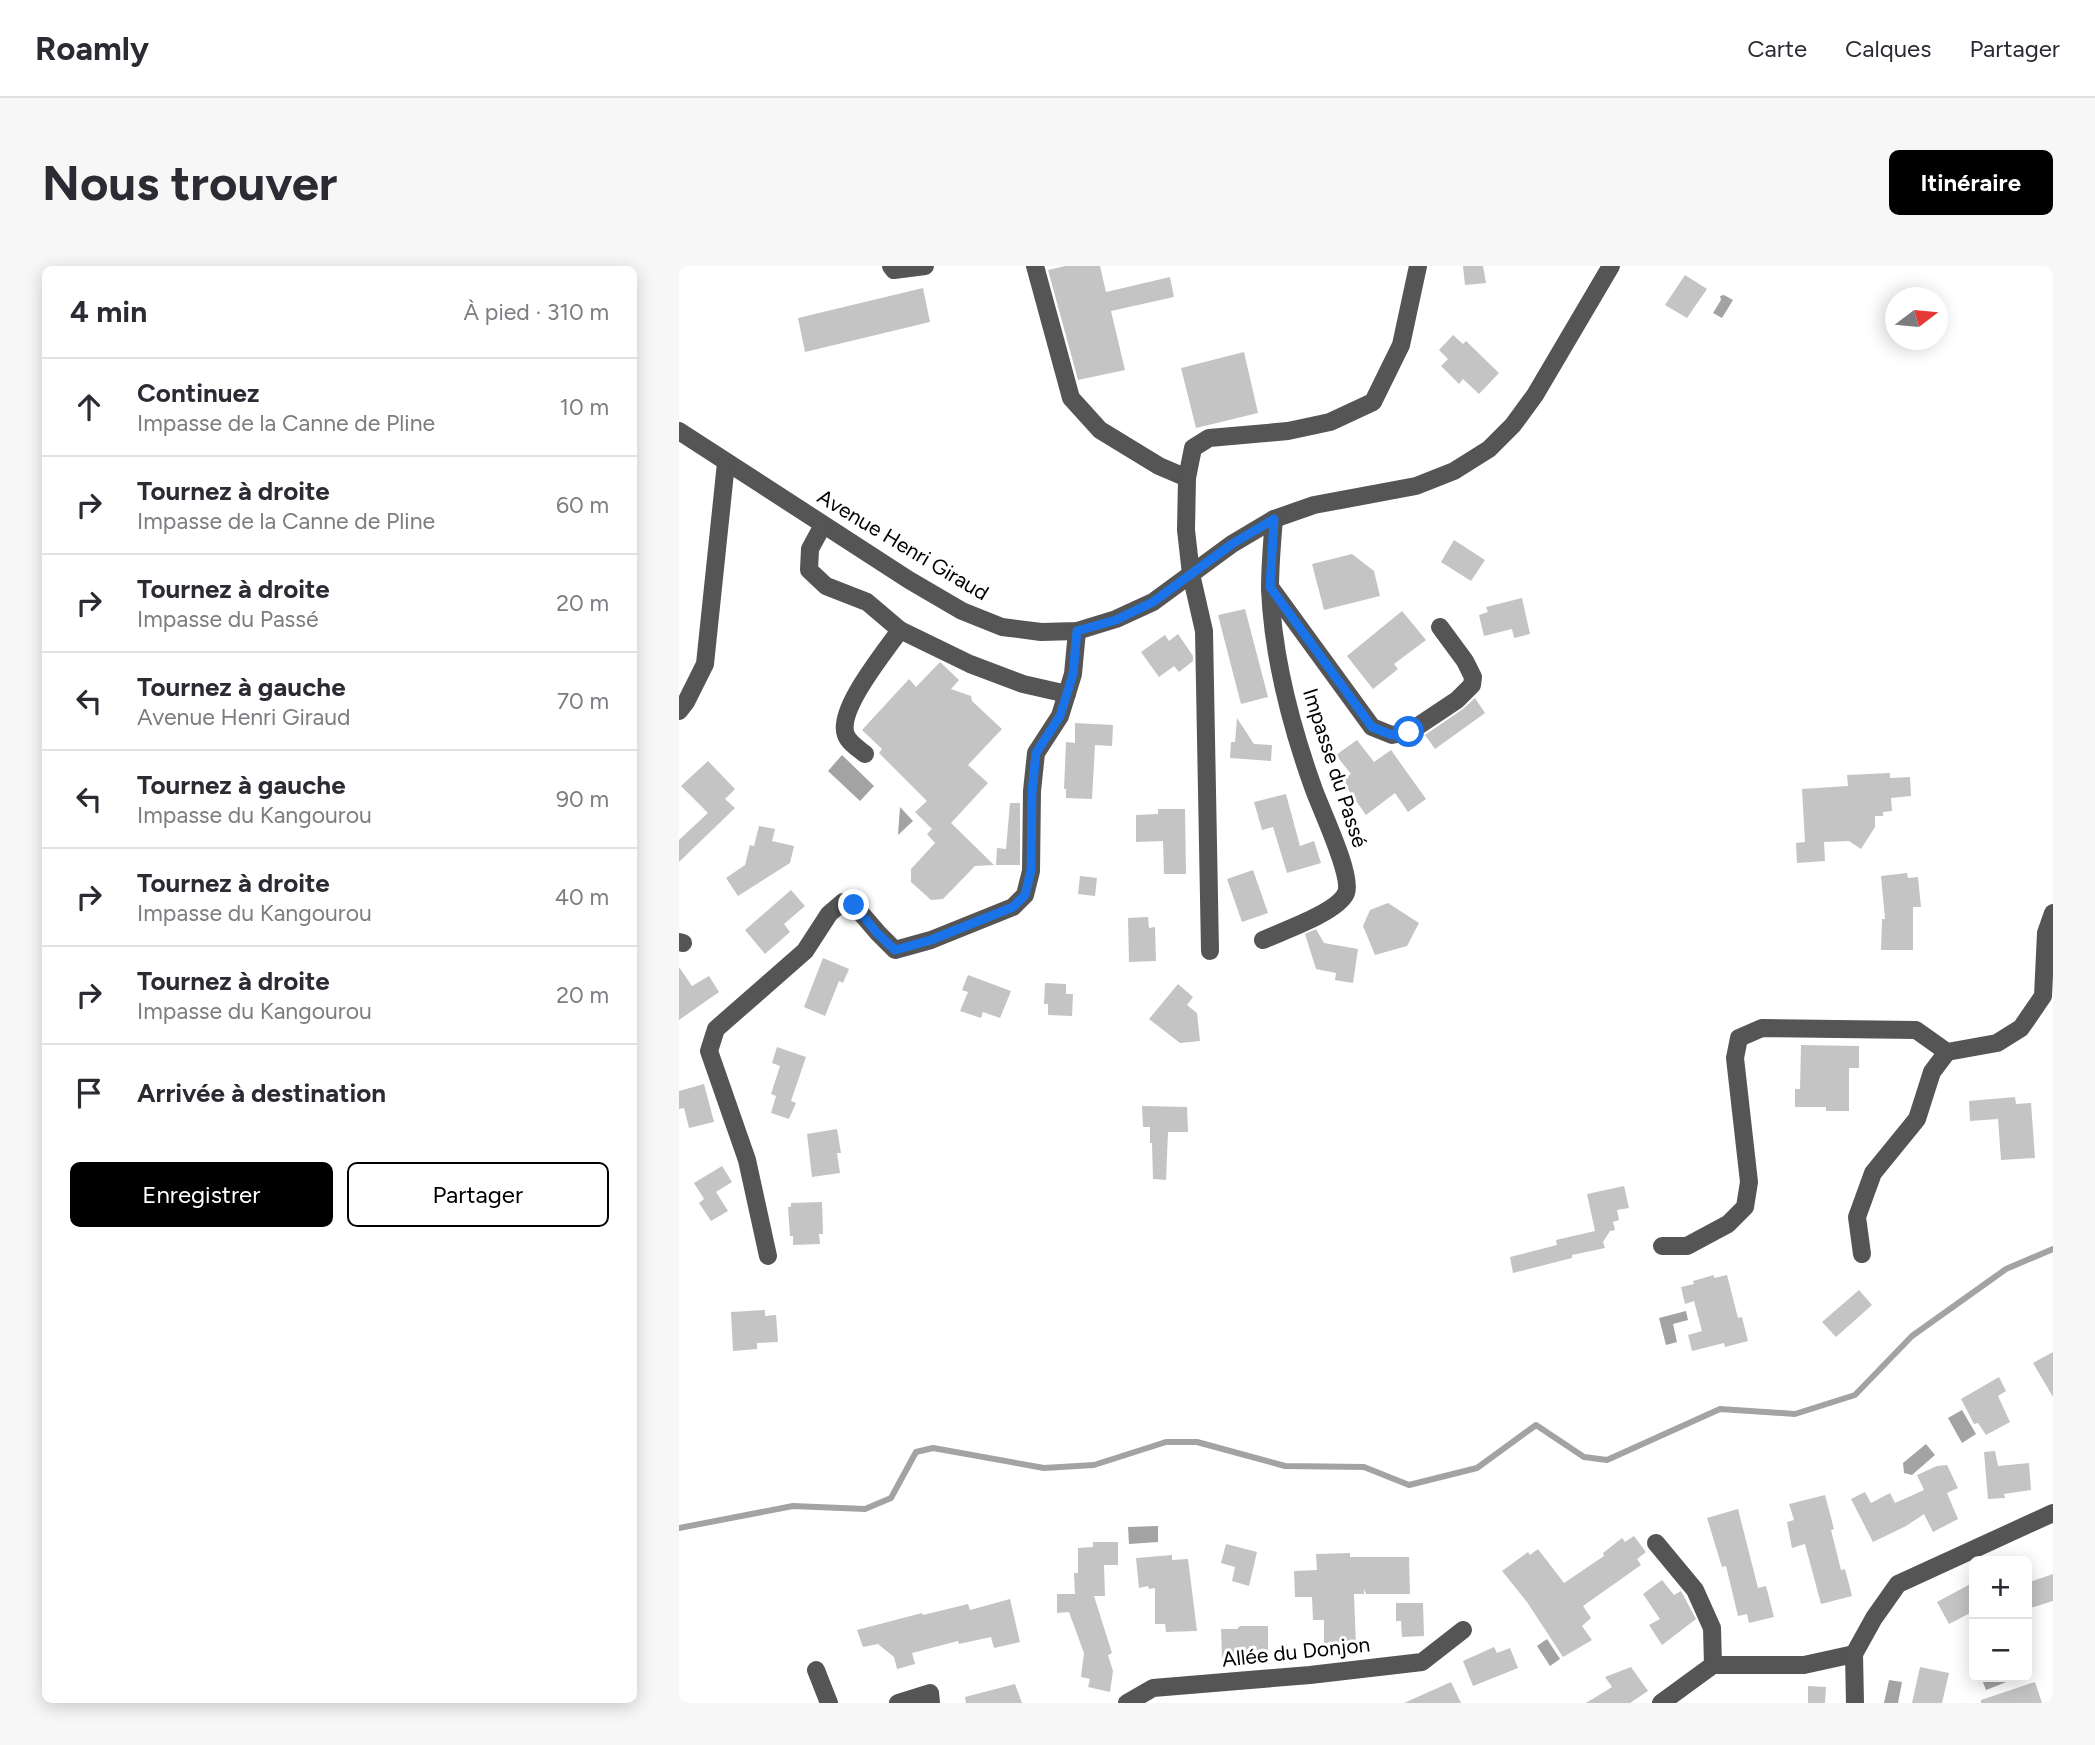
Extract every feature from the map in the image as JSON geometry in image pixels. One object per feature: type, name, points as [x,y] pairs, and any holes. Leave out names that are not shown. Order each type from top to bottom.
[{"type":"street","points":[[891,266],[894,270],[925,266]]},
{"type":"street","points":[[1035,266],[1071,398],[1100,430],[1159,466],[1187,478]]},
{"type":"street","points":[[1210,951],[1204,631],[1191,574],[1186,530],[1187,478],[1193,448],[1209,438],[1288,431],[1330,422],[1374,402],[1401,345],[1418,266]]},
{"type":"street","name":"Avenue Henri Giraud","points":[[679,431],[909,580],[972,615],[1002,627],[1077,631],[1116,620],[1153,602],[1232,544],[1274,519],[1314,505],[1416,486],[1454,471],[1489,449],[1513,425],[1535,395],[1611,266]]},
{"type":"street","points":[[679,711],[705,664],[726,463]]},
{"type":"street","name":"Impasse du Passé","points":[[1263,940],[1332,909],[1345,897],[1348,887],[1341,858],[1313,788],[1291,721],[1275,645],[1270,587],[1274,519]]},
{"type":"street","points":[[824,525],[810,549],[809,569],[826,586],[867,602],[901,630],[969,664],[1023,684],[1067,694]]},
{"type":"street","points":[[1270,587],[1372,727],[1392,735],[1409,732],[1457,700],[1472,685],[1473,677],[1465,661],[1440,627]]},
{"type":"street","points":[[865,754],[847,738],[844,728],[846,714],[901,630]]},
{"type":"street","points":[[768,1256],[747,1160],[709,1051],[716,1029],[805,951],[829,914],[843,902],[854,905],[895,950],[931,940],[1013,907],[1025,895],[1031,870],[1032,792],[1036,753],[1060,716],[1073,674],[1077,631]]},
{"type":"street","points":[[1863,1254],[1857,1217],[1873,1173],[1917,1119],[1932,1073],[1947,1052],[1997,1043],[2021,1028],[2043,996],[2046,933],[2053,913]]},
{"type":"street","points":[[1662,1246],[1687,1246],[1728,1224],[1745,1207],[1749,1182],[1735,1058],[1739,1038],[1762,1028],[1916,1030],[1947,1052]]},
{"type":"street","points":[[1855,1703],[1854,1654],[1874,1618],[1898,1584],[2053,1513]]},
{"type":"street","points":[[1656,1543],[1695,1590],[1712,1628],[1713,1665]]},
{"type":"street","name":"Allée du Donjon","points":[[1127,1703],[1153,1688],[1310,1675],[1422,1662],[1462,1630]]},
{"type":"street","points":[[1661,1703],[1713,1665],[1804,1665],[1854,1654]]},
{"type":"street","points":[[816,1670],[829,1703]]},
{"type":"street","points":[[898,1703],[930,1693],[931,1703]]},
{"type":"shaded area","points":[[1724,295],[1733,300],[1722,318],[1713,313],[1721,300],[1720,296]]},
{"type":"shaded area","points":[[842,755],[874,786],[860,801],[828,771]]},
{"type":"shaded area","points":[[900,807],[913,821],[898,835]]},
{"type":"shaded area","points":[[1686,1311],[1688,1320],[1673,1324],[1677,1342],[1666,1345],[1659,1318]]},
{"type":"shaded area","points":[[1962,1410],[1976,1434],[1962,1443],[1948,1418]]},
{"type":"shaded area","points":[[1926,1444],[1935,1455],[1912,1475],[1904,1473],[1903,1463]]},
{"type":"shaded area","points":[[1158,1526],[1158,1542],[1129,1544],[1128,1527]]},
{"type":"shaded area","points":[[1547,1639],[1560,1659],[1550,1666],[1537,1646]]},
{"type":"shaded area","points":[[1889,1680],[1902,1682],[1898,1703],[1884,1703]]},
{"type":"shaded area","points":[[1983,1682],[2006,1682],[1986,1690]]},
{"type":"building","points":[[1065,266],[1100,266],[1106,292],[1170,277],[1174,297],[1111,311],[1125,370],[1078,380],[1048,270]]},
{"type":"building","points":[[1463,266],[1483,266],[1486,283],[1465,285]]},
{"type":"building","points":[[1685,275],[1707,289],[1687,318],[1665,305]]},
{"type":"building","points":[[923,288],[930,322],[805,352],[798,318]]},
{"type":"building","points":[[1453,335],[1463,344],[1466,341],[1499,373],[1479,394],[1463,379],[1459,384],[1441,366],[1448,359],[1439,350]]},
{"type":"building","points":[[1244,352],[1258,413],[1196,428],[1181,368]]},
{"type":"building","points":[[1454,540],[1485,560],[1471,581],[1441,562]]},
{"type":"building","points":[[1352,554],[1374,571],[1380,596],[1324,610],[1312,564]]},
{"type":"building","points":[[1522,598],[1530,634],[1514,638],[1512,629],[1484,636],[1479,615],[1488,612],[1486,607]]},
{"type":"building","points":[[1245,609],[1268,697],[1241,704],[1218,615]]},
{"type":"building","points":[[1402,611],[1426,640],[1394,664],[1398,669],[1373,689],[1347,656]]},
{"type":"building","points":[[1178,634],[1193,656],[1193,661],[1179,672],[1174,666],[1159,677],[1141,652],[1165,635],[1169,641]]},
{"type":"building","points":[[940,662],[959,680],[951,689],[971,696],[972,701],[1002,729],[968,765],[988,783],[951,823],[994,865],[975,866],[943,899],[931,900],[911,882],[911,869],[935,843],[927,834],[932,829],[915,812],[927,801],[879,753],[882,749],[862,730],[909,679],[916,687]]},
{"type":"building","points":[[1475,698],[1485,713],[1435,749],[1425,735]]},
{"type":"building","points":[[1237,718],[1254,744],[1272,745],[1271,761],[1230,758],[1231,742],[1235,742]]},
{"type":"building","points":[[1075,723],[1113,725],[1112,746],[1095,745],[1092,799],[1066,798],[1066,742],[1075,743]]},
{"type":"building","points":[[1357,740],[1374,762],[1391,750],[1426,799],[1408,812],[1395,793],[1366,815],[1342,781],[1351,774],[1336,755]]},
{"type":"building","points":[[708,761],[735,789],[725,799],[735,808],[679,862],[679,840],[708,813],[681,786]]},
{"type":"building","points":[[1890,773],[1890,778],[1910,777],[1911,796],[1891,798],[1892,811],[1883,812],[1883,816],[1875,816],[1875,827],[1861,849],[1849,841],[1824,842],[1825,861],[1797,863],[1796,843],[1805,842],[1802,789],[1848,786],[1847,775]]},
{"type":"building","points":[[1286,794],[1300,846],[1314,841],[1321,863],[1287,873],[1273,827],[1262,830],[1254,802]]},
{"type":"building","points":[[1010,803],[1020,803],[1020,865],[996,865],[997,848],[1006,849]]},
{"type":"building","points":[[1158,809],[1185,809],[1186,874],[1164,874],[1163,841],[1136,842],[1136,815],[1158,814]]},
{"type":"building","points":[[759,826],[775,829],[772,841],[794,846],[790,863],[738,896],[726,878],[745,865]]},
{"type":"building","points":[[1253,870],[1268,913],[1242,922],[1227,879]]},
{"type":"building","points":[[1907,873],[1908,878],[1918,877],[1921,907],[1913,907],[1913,950],[1881,950],[1882,919],[1885,919],[1881,876]]},
{"type":"building","points":[[1080,876],[1097,878],[1095,896],[1078,894]]},
{"type":"building","points":[[791,890],[805,906],[784,924],[790,932],[765,954],[745,930]]},
{"type":"building","points":[[1388,903],[1419,923],[1407,946],[1375,955],[1363,926],[1370,910]]},
{"type":"building","points":[[1148,917],[1149,928],[1155,927],[1156,961],[1129,962],[1128,918]]},
{"type":"building","points":[[1316,929],[1324,943],[1358,949],[1353,983],[1335,980],[1336,973],[1316,969],[1305,934]]},
{"type":"building","points":[[823,958],[849,969],[843,983],[839,981],[825,1016],[804,1007]]},
{"type":"building","points":[[679,967],[692,986],[709,976],[719,992],[679,1020]]},
{"type":"building","points":[[968,975],[1011,991],[1000,1018],[983,1012],[981,1018],[960,1011],[968,992],[962,990]]},
{"type":"building","points":[[1045,983],[1066,984],[1066,994],[1073,994],[1072,1016],[1048,1015],[1048,1004],[1044,1004]]},
{"type":"building","points":[[1178,984],[1193,997],[1187,1005],[1197,1013],[1200,1041],[1180,1043],[1149,1019]]},
{"type":"building","points":[[1801,1045],[1859,1046],[1859,1068],[1849,1068],[1849,1111],[1826,1111],[1826,1107],[1795,1107],[1795,1089],[1800,1089]]},
{"type":"building","points":[[777,1047],[806,1057],[791,1101],[796,1103],[789,1119],[771,1113],[776,1096],[771,1094],[780,1066],[772,1063]]},
{"type":"building","points":[[704,1084],[714,1122],[689,1128],[684,1108],[679,1109],[679,1091]]},
{"type":"building","points":[[2015,1097],[2016,1104],[2031,1103],[2035,1158],[2001,1160],[1998,1119],[1970,1121],[1969,1101]]},
{"type":"building","points":[[1142,1106],[1187,1107],[1188,1132],[1168,1132],[1166,1180],[1153,1179],[1150,1127],[1143,1127]]},
{"type":"building","points":[[837,1129],[841,1153],[837,1153],[840,1173],[812,1177],[807,1134]]},
{"type":"building","points":[[722,1166],[732,1182],[716,1192],[728,1211],[711,1221],[699,1203],[704,1199],[694,1183]]},
{"type":"building","points":[[1624,1186],[1629,1208],[1617,1210],[1619,1220],[1613,1222],[1615,1230],[1610,1231],[1603,1242],[1605,1248],[1513,1273],[1510,1257],[1557,1245],[1556,1240],[1595,1231],[1587,1194]]},
{"type":"building","points":[[822,1202],[823,1234],[819,1234],[820,1244],[793,1245],[788,1207],[791,1207],[791,1203]]},
{"type":"building","points":[[1714,1275],[1714,1278],[1727,1275],[1738,1318],[1742,1317],[1748,1341],[1725,1347],[1724,1343],[1692,1351],[1688,1335],[1702,1331],[1694,1301],[1685,1304],[1681,1287]]},
{"type":"building","points":[[1859,1290],[1872,1305],[1836,1337],[1822,1322]]},
{"type":"building","points":[[765,1310],[765,1316],[776,1315],[778,1342],[757,1343],[757,1349],[733,1351],[731,1312]]},
{"type":"building","points":[[2053,1352],[2053,1397],[2033,1363]]},
{"type":"building","points":[[1999,1377],[2006,1391],[1998,1396],[2010,1422],[1986,1435],[1978,1423],[1974,1424],[1961,1399]]},
{"type":"building","points":[[1995,1451],[1998,1466],[2029,1463],[2031,1490],[2004,1494],[2005,1498],[1988,1499],[1984,1452]]},
{"type":"building","points":[[1947,1465],[1958,1488],[1947,1493],[1958,1519],[1933,1532],[1924,1514],[1873,1542],[1851,1499],[1865,1492],[1871,1503],[1890,1493],[1895,1503],[1924,1490],[1917,1475],[1937,1466]]},
{"type":"building","points":[[1825,1495],[1841,1570],[1845,1569],[1852,1596],[1821,1604],[1805,1544],[1792,1548],[1787,1522],[1794,1520],[1789,1504]]},
{"type":"building","points":[[1738,1509],[1758,1588],[1766,1586],[1774,1617],[1749,1623],[1747,1614],[1738,1616],[1726,1566],[1722,1567],[1707,1518]]},
{"type":"building","points":[[1634,1536],[1646,1552],[1637,1559],[1641,1565],[1583,1606],[1591,1618],[1582,1626],[1592,1640],[1563,1657],[1527,1602],[1502,1571],[1528,1552],[1530,1555],[1538,1549],[1564,1583],[1604,1556],[1603,1553],[1622,1538],[1625,1542]]},
{"type":"building","points":[[1093,1542],[1118,1542],[1118,1565],[1104,1565],[1105,1596],[1094,1596],[1112,1653],[1108,1655],[1113,1671],[1110,1692],[1088,1687],[1090,1679],[1081,1677],[1084,1653],[1069,1612],[1057,1613],[1057,1594],[1075,1594],[1074,1573],[1078,1573],[1078,1548],[1093,1547]]},
{"type":"building","points":[[1226,1544],[1257,1552],[1249,1586],[1232,1581],[1235,1567],[1221,1563]]},
{"type":"building","points":[[1350,1553],[1350,1557],[1409,1557],[1410,1594],[1366,1594],[1364,1589],[1364,1594],[1354,1594],[1356,1646],[1324,1647],[1324,1620],[1313,1620],[1312,1597],[1295,1597],[1294,1571],[1317,1570],[1316,1554]]},
{"type":"building","points":[[1172,1555],[1172,1560],[1188,1559],[1197,1631],[1166,1632],[1165,1624],[1155,1624],[1155,1588],[1139,1588],[1136,1558]]},
{"type":"building","points":[[2053,1574],[2053,1601],[2032,1607],[2032,1581]]},
{"type":"building","points":[[1662,1580],[1674,1595],[1681,1591],[1696,1619],[1662,1645],[1649,1625],[1660,1619],[1643,1594]]},
{"type":"building","points":[[1969,1585],[1969,1614],[1949,1624],[1937,1602]]},
{"type":"building","points":[[1010,1599],[1020,1642],[994,1648],[991,1637],[959,1644],[958,1641],[912,1653],[915,1664],[897,1669],[894,1657],[878,1644],[863,1647],[857,1630],[922,1613],[923,1615],[968,1604],[970,1610]]},
{"type":"building","points":[[1396,1603],[1423,1603],[1424,1636],[1402,1637],[1401,1621],[1396,1621]]},
{"type":"building","points":[[1240,1626],[1268,1626],[1268,1650],[1251,1650],[1251,1657],[1222,1658],[1221,1629],[1237,1629]]},
{"type":"building","points":[[1494,1647],[1497,1653],[1510,1648],[1518,1668],[1473,1686],[1463,1661]]},
{"type":"building","points":[[1631,1667],[1648,1691],[1630,1703],[1586,1703],[1612,1687],[1605,1677]]},
{"type":"building","points":[[1920,1667],[1949,1673],[1942,1703],[1912,1703]]},
{"type":"building","points":[[1451,1682],[1461,1703],[1404,1703]]},
{"type":"building","points":[[2035,1682],[2042,1703],[1981,1703],[1981,1700]]},
{"type":"building","points":[[1015,1684],[1022,1703],[966,1703],[965,1697]]},
{"type":"building","points":[[1808,1686],[1826,1687],[1825,1703],[1808,1703]]},
{"type":"waterway","points":[[679,1528],[793,1506],[865,1509],[891,1498],[916,1452],[933,1448],[1044,1468],[1094,1465],[1166,1442],[1197,1442],[1285,1466],[1364,1467],[1409,1485],[1477,1468],[1536,1425],[1584,1457],[1607,1460],[1720,1409],[1795,1414],[1855,1395],[1912,1336],[2006,1269],[2053,1249]]},
{"type":"route","points":[[854,905],[895,950],[931,940],[1013,907],[1025,895],[1031,870],[1032,792],[1036,753],[1060,716],[1073,674],[1077,631],[1116,620],[1153,602],[1232,544],[1274,519],[1270,587],[1372,727],[1392,735],[1409,732]]}]
